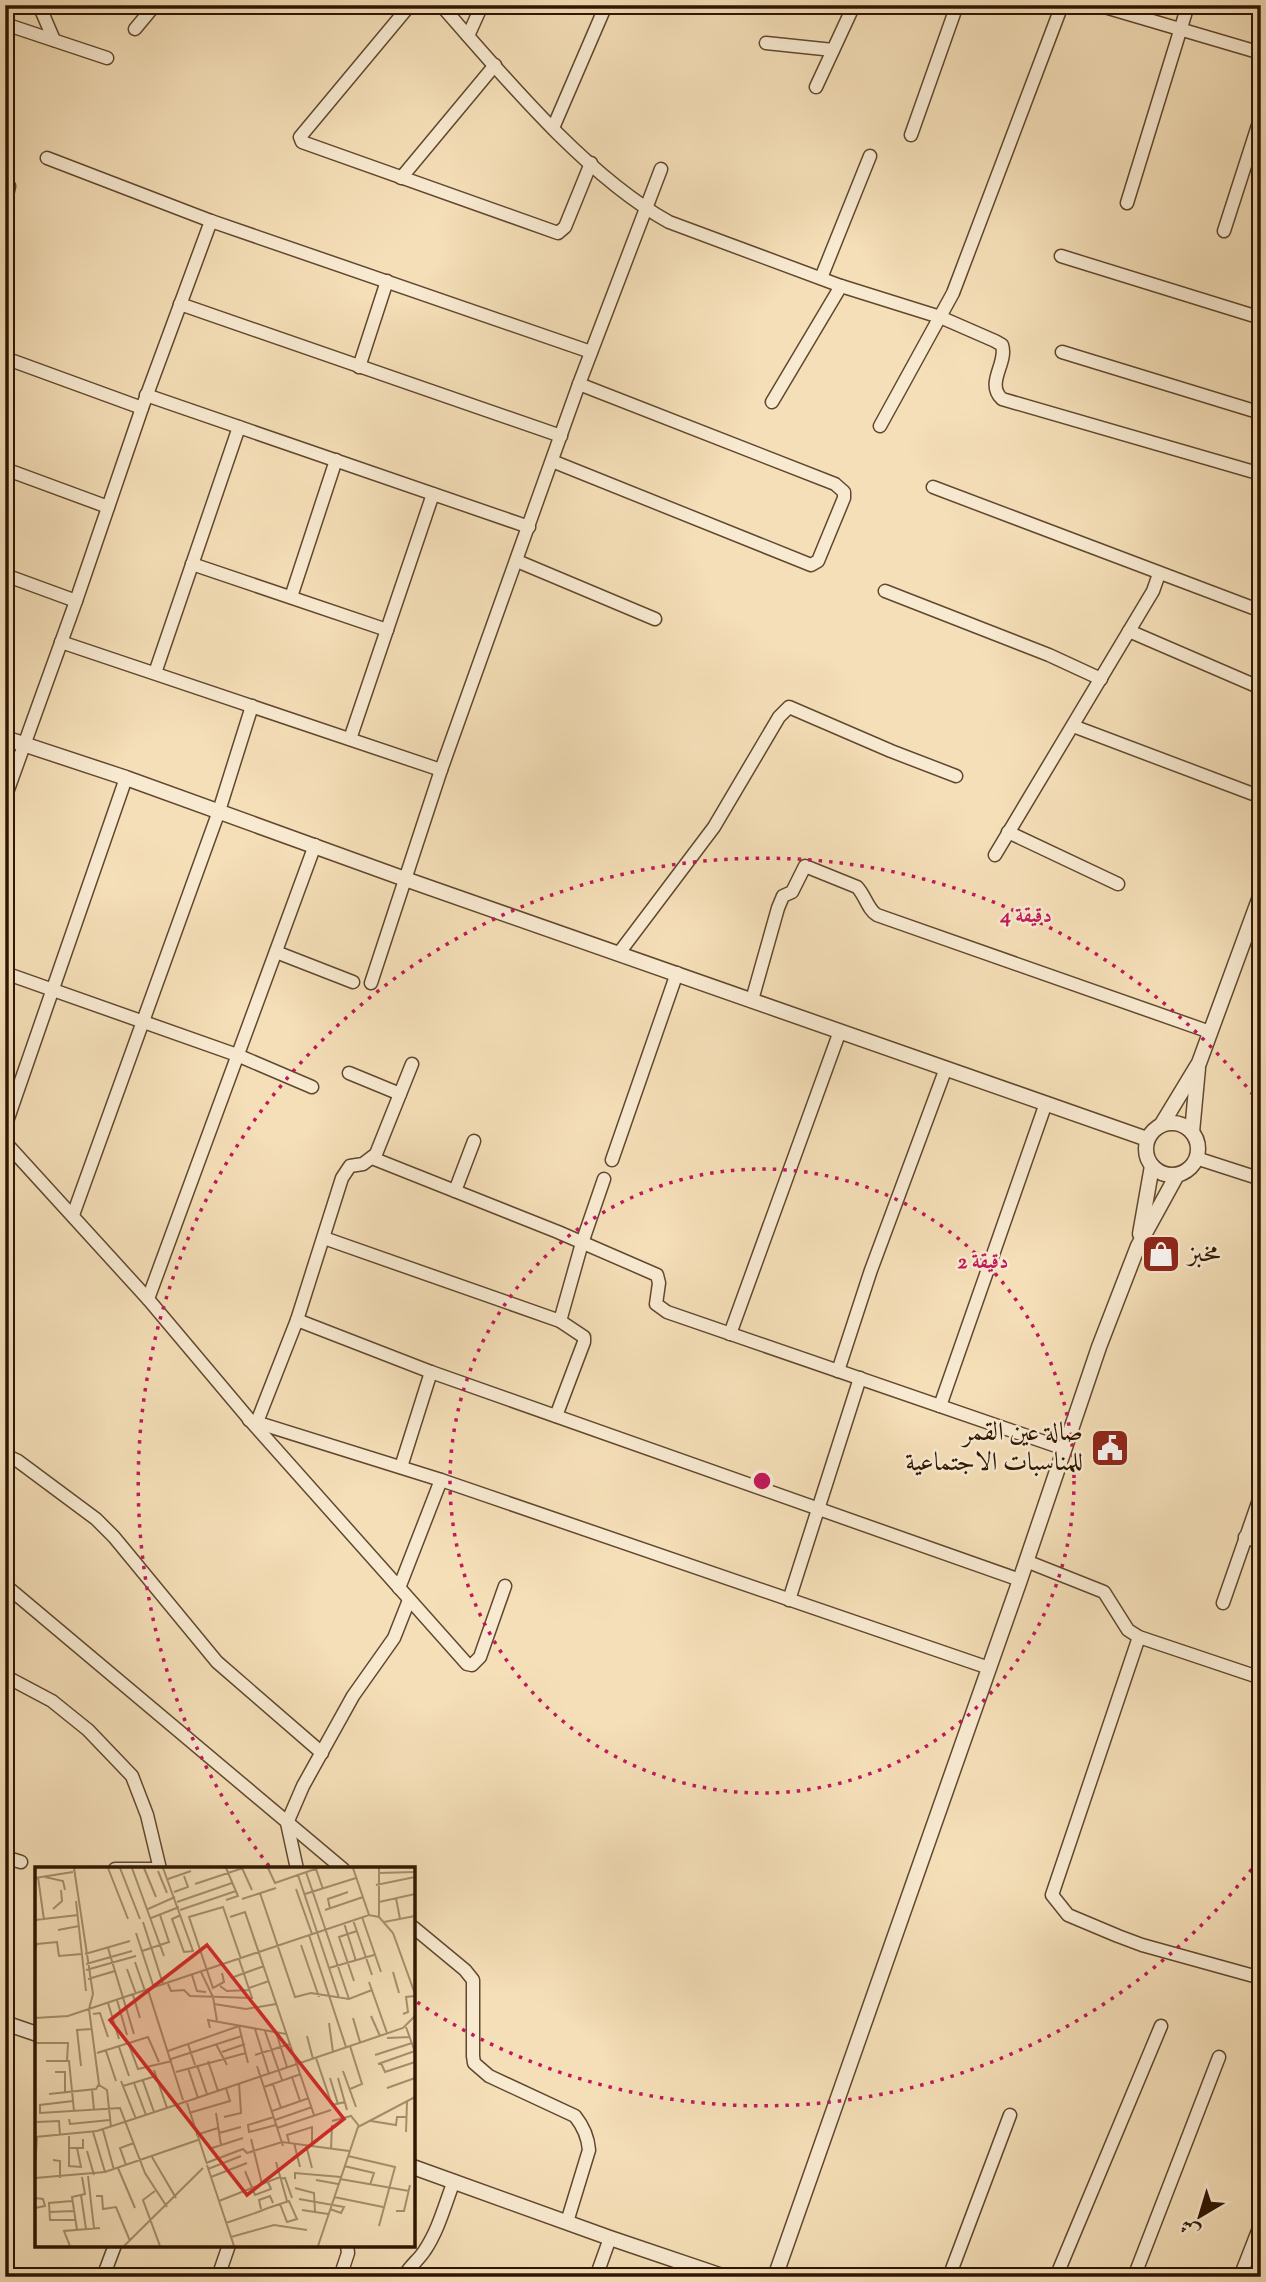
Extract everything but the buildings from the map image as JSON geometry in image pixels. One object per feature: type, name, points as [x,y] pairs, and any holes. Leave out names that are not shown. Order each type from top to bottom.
[{"type":"street","points":[[39,5],[54,40]]},
{"type":"street","points":[[135,29],[155,5]]},
{"type":"street","points":[[410,5],[300,139],[306,144],[558,233],[565,227],[591,163]]},
{"type":"street","points":[[441,5],[553,128],[644,209],[669,222],[841,286],[940,317],[1002,345],[1003,358],[994,384],[1002,399],[1261,474]]},
{"type":"street","points":[[468,36],[482,5]]},
{"type":"street","points":[[553,128],[606,5]]},
{"type":"street","points":[[816,87],[854,5]]},
{"type":"street","points":[[911,135],[957,5]]},
{"type":"street","points":[[880,426],[953,293],[1062,5]]},
{"type":"street","points":[[1098,5],[1260,51]]},
{"type":"street","points":[[1127,204],[1188,5]]},
{"type":"street","points":[[5,24],[107,58]]},
{"type":"street","points":[[766,43],[833,50]]},
{"type":"street","points":[[401,178],[495,65]]},
{"type":"street","points":[[1224,231],[1261,117]]},
{"type":"street","points":[[821,278],[870,156]]},
{"type":"street","points":[[47,158],[211,221],[592,352]]},
{"type":"street","points":[[371,983],[441,770],[579,384],[661,169]]},
{"type":"street","points":[[5,182],[10,192],[5,205]]},
{"type":"street","points":[[5,798],[76,601],[146,394],[211,221]]},
{"type":"street","points":[[1061,256],[1261,317]]},
{"type":"street","points":[[359,367],[387,281]]},
{"type":"street","points":[[772,402],[841,286]]},
{"type":"street","points":[[180,304],[561,436]]},
{"type":"street","points":[[1062,352],[1261,413]]},
{"type":"street","points":[[5,358],[142,408]]},
{"type":"street","points":[[552,461],[811,565],[818,561],[844,498],[844,492],[835,484],[579,384]]},
{"type":"street","points":[[146,394],[529,527]]},
{"type":"street","points":[[155,673],[239,427]]},
{"type":"street","points":[[290,597],[336,460]]},
{"type":"street","points":[[5,469],[108,506]]},
{"type":"street","points":[[933,487],[1261,611]]},
{"type":"street","points":[[350,739],[433,494]]},
{"type":"street","points":[[517,561],[655,619]]},
{"type":"street","points":[[192,564],[387,630]]},
{"type":"street","points":[[995,855],[1153,591],[1159,574]]},
{"type":"street","points":[[5,575],[76,601]]},
{"type":"street","points":[[885,591],[1101,678]]},
{"type":"street","points":[[1129,631],[1261,688]]},
{"type":"street","points":[[61,642],[441,770]]},
{"type":"street","points":[[73,1215],[219,811],[252,706]]},
{"type":"street","points":[[619,953],[714,827],[779,718],[789,707],[956,776]]},
{"type":"street","points":[[1073,726],[1261,797]]},
{"type":"street","points":[[5,738],[126,778],[405,879],[1147,1139]]},
{"type":"street","points":[[5,1127],[126,778]]},
{"type":"street","points":[[1008,832],[1118,884]]},
{"type":"street","points":[[148,1299],[315,845]]},
{"type":"street","points":[[752,999],[778,908],[783,897],[792,892],[805,866],[857,887],[877,915],[1210,1032]]},
{"type":"street","points":[[1162,1124],[1199,1063],[1261,894]]},
{"type":"street","points":[[276,952],[353,982]]},
{"type":"street","points":[[5,973],[237,1055],[312,1087]]},
{"type":"street","points":[[612,1160],[677,973]]},
{"type":"street","points":[[730,1334],[840,1031]]},
{"type":"street","points":[[1192,1132],[1199,1063]]},
{"type":"street","points":[[253,1421],[297,1320],[346,1171],[363,1164],[376,1154],[412,1064]]},
{"type":"street","points":[[838,1371],[871,1270],[946,1068]]},
{"type":"street","points":[[349,1073],[400,1094]]},
{"type":"street","points":[[940,1406],[1046,1103]]},
{"type":"street","points":[[1179,1123],[1192,1132],[1197,1141],[1196,1158],[1185,1171],[1177,1175],[1161,1173],[1152,1166],[1145,1148],[1152,1130],[1162,1124],[1179,1123]]},
{"type":"street","points":[[455,1191],[474,1141]]},
{"type":"street","points":[[5,1143],[148,1299],[467,1664],[472,1665],[484,1650],[505,1586]]},
{"type":"street","points":[[372,1158],[657,1275],[659,1283],[656,1304],[662,1309],[1065,1449]]},
{"type":"street","points":[[1196,1158],[1261,1179]]},
{"type":"street","points":[[1138,1246],[1152,1166]]},
{"type":"street","points":[[775,2277],[1099,1347],[1138,1246],[1177,1175]]},
{"type":"street","points":[[560,1321],[604,1178]]},
{"type":"street","points":[[324,1238],[560,1321],[584,1336],[556,1416]]},
{"type":"street","points":[[297,1320],[431,1372],[1020,1580]]},
{"type":"street","points":[[401,1467],[431,1372]]},
{"type":"street","points":[[789,1600],[860,1378]]},
{"type":"street","points":[[253,1421],[441,1480],[989,1668]]},
{"type":"street","points":[[5,1455],[18,1461],[96,1519],[114,1537],[217,1662],[322,1753]]},
{"type":"street","points":[[399,1588],[441,1480]]},
{"type":"street","points":[[1223,1603],[1261,1494]]},
{"type":"street","points":[[1245,1537],[1261,1543]]},
{"type":"street","points":[[1026,1561],[1104,1592],[1128,1630],[1139,1637],[1261,1678]]},
{"type":"street","points":[[5,1585],[341,1867]]},
{"type":"street","points":[[297,1867],[286,1822],[353,1696],[394,1638],[409,1600]]},
{"type":"street","points":[[1139,1637],[1052,1895],[1068,1915],[1118,1936],[1261,1978]]},
{"type":"street","points":[[5,1676],[52,1701],[88,1730],[132,1776],[147,1815],[160,1867]]},
{"type":"street","points":[[5,1857],[21,1862]]},
{"type":"street","points":[[415,1929],[466,1970],[473,1980],[471,2042],[474,2063],[489,2076],[567,2112],[580,2123],[589,2150],[567,2222]]},
{"type":"street","points":[[1056,2277],[1161,2026]]},
{"type":"street","points":[[6,2027],[35,2034]]},
{"type":"street","points":[[1134,2277],[1219,2057]]},
{"type":"street","points":[[949,2277],[1010,2115]]},
{"type":"street","points":[[415,2168],[706,2274],[725,2277]]},
{"type":"street","points":[[404,2277],[425,2251],[434,2234],[454,2181]]},
{"type":"street","points":[[1240,2277],[1261,2223]]},
{"type":"street","points":[[596,2277],[611,2238]]},
{"type":"street","points":[[103,2277],[114,2247]]},
{"type":"street","points":[[218,2277],[228,2247]]},
{"type":"street","points":[[340,2277],[348,2253],[347,2247]]},
{"type":"place","name":"مخبز","points":[[1161,1254]]},
{"type":"place","name":"صالة عين القمر للمناسبات الاجتماعية","points":[[1110,1448]]}]
